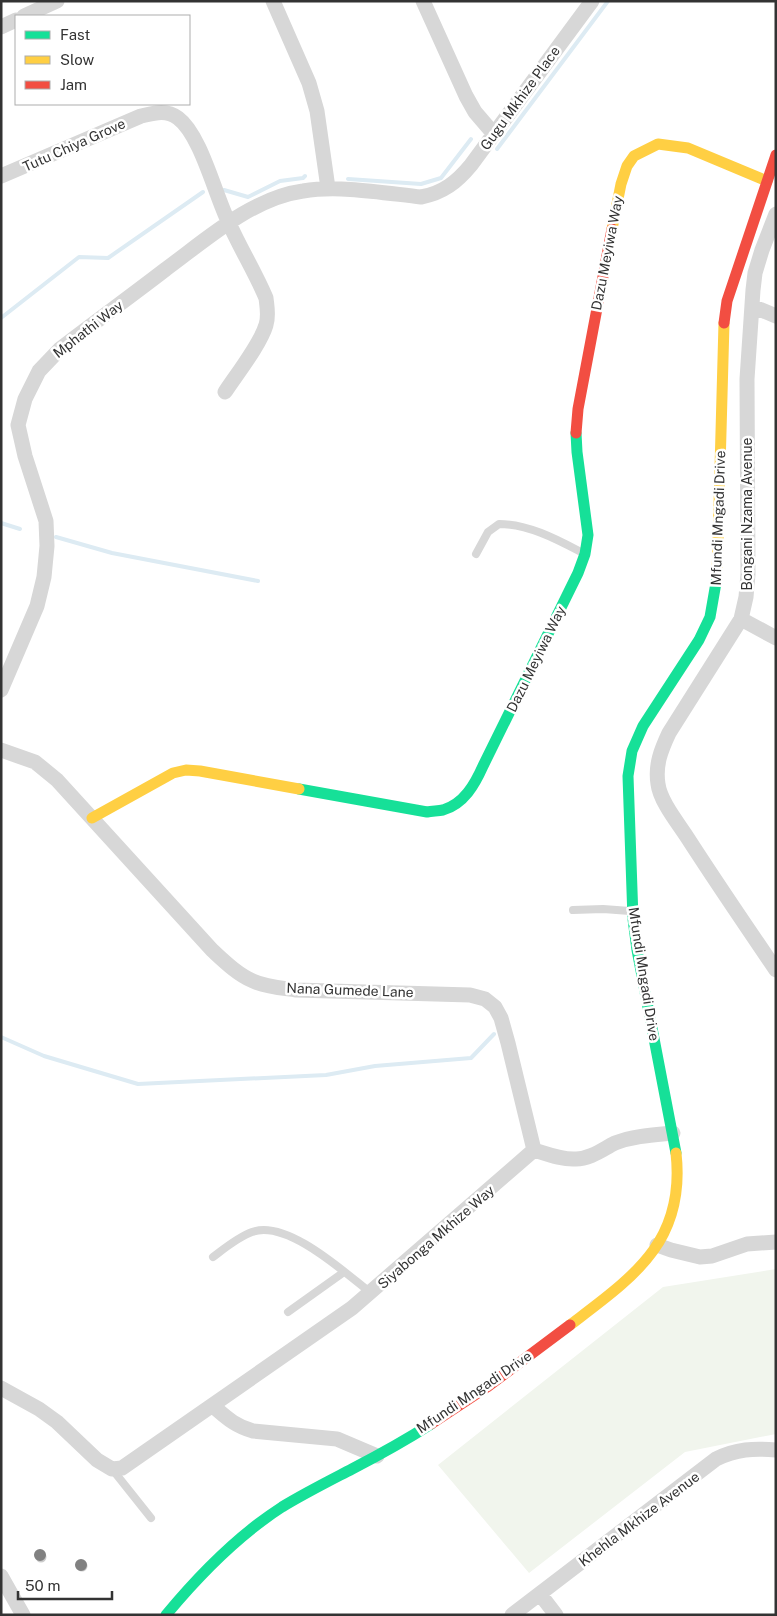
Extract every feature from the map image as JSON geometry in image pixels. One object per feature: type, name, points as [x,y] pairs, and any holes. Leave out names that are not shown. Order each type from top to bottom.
[{"type":"street","points":[[26,15],[57,1]]},
{"type":"street","points":[[272,1],[308,83],[317,111],[328,188]]},
{"type":"street","points":[[423,1],[466,96],[493,134]]},
{"type":"street","name":"Gugu Mkhize Place","points":[[444,190],[459,179],[471,165],[592,1]]},
{"type":"street","points":[[1,27],[15,20]]},
{"type":"street","name":"Tutu Chiya Grove","points":[[1,176],[141,116],[161,111],[176,116],[188,128],[197,143],[228,222],[266,298],[268,311],[266,326],[259,341],[225,392]]},
{"type":"street","name":"Dazu Meyiwa Way","points":[[92,818],[158,780],[173,773],[186,770],[427,812],[445,809],[461,800],[474,785],[578,573],[585,554],[588,535],[577,452],[576,428],[578,409],[621,184],[627,166],[634,156],[658,144],[697,151],[766,181]]},
{"type":"street","name":"Mfundi Mngadi Drive","points":[[166,1615],[202,1573],[230,1546],[270,1515],[307,1492],[377,1456],[459,1406],[611,1294],[638,1269],[666,1231],[675,1207],[678,1169],[673,1133],[637,950],[632,911],[628,776],[632,751],[643,726],[699,640],[710,617],[718,563],[724,322],[730,293],[776,155]]},
{"type":"street","name":"Mphathi Way","points":[[1,690],[37,606],[44,577],[47,546],[46,521],[25,456],[18,426],[25,398],[39,371],[60,349],[228,222],[269,201],[286,194],[328,188],[421,197],[444,190]]},
{"type":"street","name":"Bongani Nzama Avenue","points":[[776,214],[755,273],[752,306],[747,379],[748,574],[742,619],[668,733],[660,752],[657,770],[658,786],[671,812],[724,896],[776,970]]},
{"type":"street","points":[[752,306],[776,316]]},
{"type":"street","points":[[742,619],[776,638]]},
{"type":"street","points":[[1,750],[22,756],[45,769],[92,818]]},
{"type":"street","name":"Nana Gumede Lane","points":[[92,818],[212,950],[232,968],[253,981],[296,990],[470,995],[485,999],[495,1007],[501,1018],[534,1150]]},
{"type":"street","points":[[534,1150],[578,1160],[629,1139],[673,1133]]},
{"type":"street","name":"Siyabonga Mkhize Way","points":[[112,1469],[122,1468],[352,1308],[534,1150]]},
{"type":"street","points":[[657,1245],[700,1257],[712,1256],[747,1244],[776,1242]]},
{"type":"street","points":[[1,1388],[56,1422],[97,1460],[112,1469]]},
{"type":"street","points":[[213,1406],[229,1421],[253,1431],[337,1439],[377,1456]]},
{"type":"street","name":"Khehla Mkhize Avenue","points":[[512,1615],[716,1460],[729,1453],[743,1450],[776,1450]]},
{"type":"street","points":[[1,1576],[23,1615]]},
{"type":"street","points":[[540,1594],[556,1615]]},
{"type":"lane","points":[[476,554],[488,532],[499,524],[505,524],[548,535],[585,554]]},
{"type":"lane","points":[[573,910],[603,909],[632,911]]},
{"type":"lane","points":[[213,1257],[253,1231],[278,1232],[312,1247],[371,1293]]},
{"type":"lane","points":[[288,1312],[344,1272]]},
{"type":"lane","points":[[112,1469],[151,1518]]},
{"type":"shaded area","points":[[776,1269],[776,1434],[685,1452],[529,1573],[438,1465],[663,1287]]},
{"type":"building","points":[[38,1549],[42,1549],[46,1555],[42,1561],[38,1561],[34,1557],[34,1553]]},
{"type":"building","points":[[79,1559],[83,1559],[87,1565],[83,1571],[79,1571],[75,1567],[75,1563]]},
{"type":"waterway","points":[[497,149],[608,1]]},
{"type":"waterway","points":[[348,179],[421,184],[441,178],[471,139]]},
{"type":"waterway","points":[[224,190],[248,197],[280,181],[303,178],[305,176]]},
{"type":"waterway","points":[[1,318],[79,257],[108,258],[203,192]]},
{"type":"waterway","points":[[1,523],[20,529]]},
{"type":"waterway","points":[[56,537],[112,553],[258,581]]},
{"type":"waterway","points":[[1,1037],[44,1056],[138,1084],[326,1075],[375,1066],[471,1058],[494,1034]]},
{"type":"traffic: fast","points":[[299,789],[427,812],[450,807],[468,793],[480,773],[578,573],[585,554],[588,535],[576,433]]},
{"type":"traffic: fast","points":[[676,1153],[637,950],[633,919],[628,776],[632,751],[643,726],[699,640],[710,617],[717,577]]},
{"type":"traffic: fast","points":[[166,1615],[220,1556],[265,1518],[299,1497],[382,1453],[431,1424]]},
{"type":"traffic: slow","points":[[612,229],[621,184],[627,166],[634,156],[658,144],[688,148],[767,181]]},
{"type":"traffic: slow","points":[[717,577],[724,323]]},
{"type":"traffic: slow","points":[[92,818],[173,773],[186,770],[299,789]]},
{"type":"traffic: slow","points":[[570,1325],[634,1273],[650,1254],[663,1234],[673,1211],[677,1184],[676,1153]]},
{"type":"traffic: jam","points":[[724,323],[727,301],[776,155]]},
{"type":"traffic: jam","points":[[576,433],[578,409],[612,229]]},
{"type":"traffic: jam","points":[[431,1424],[487,1387],[570,1325]]}]
